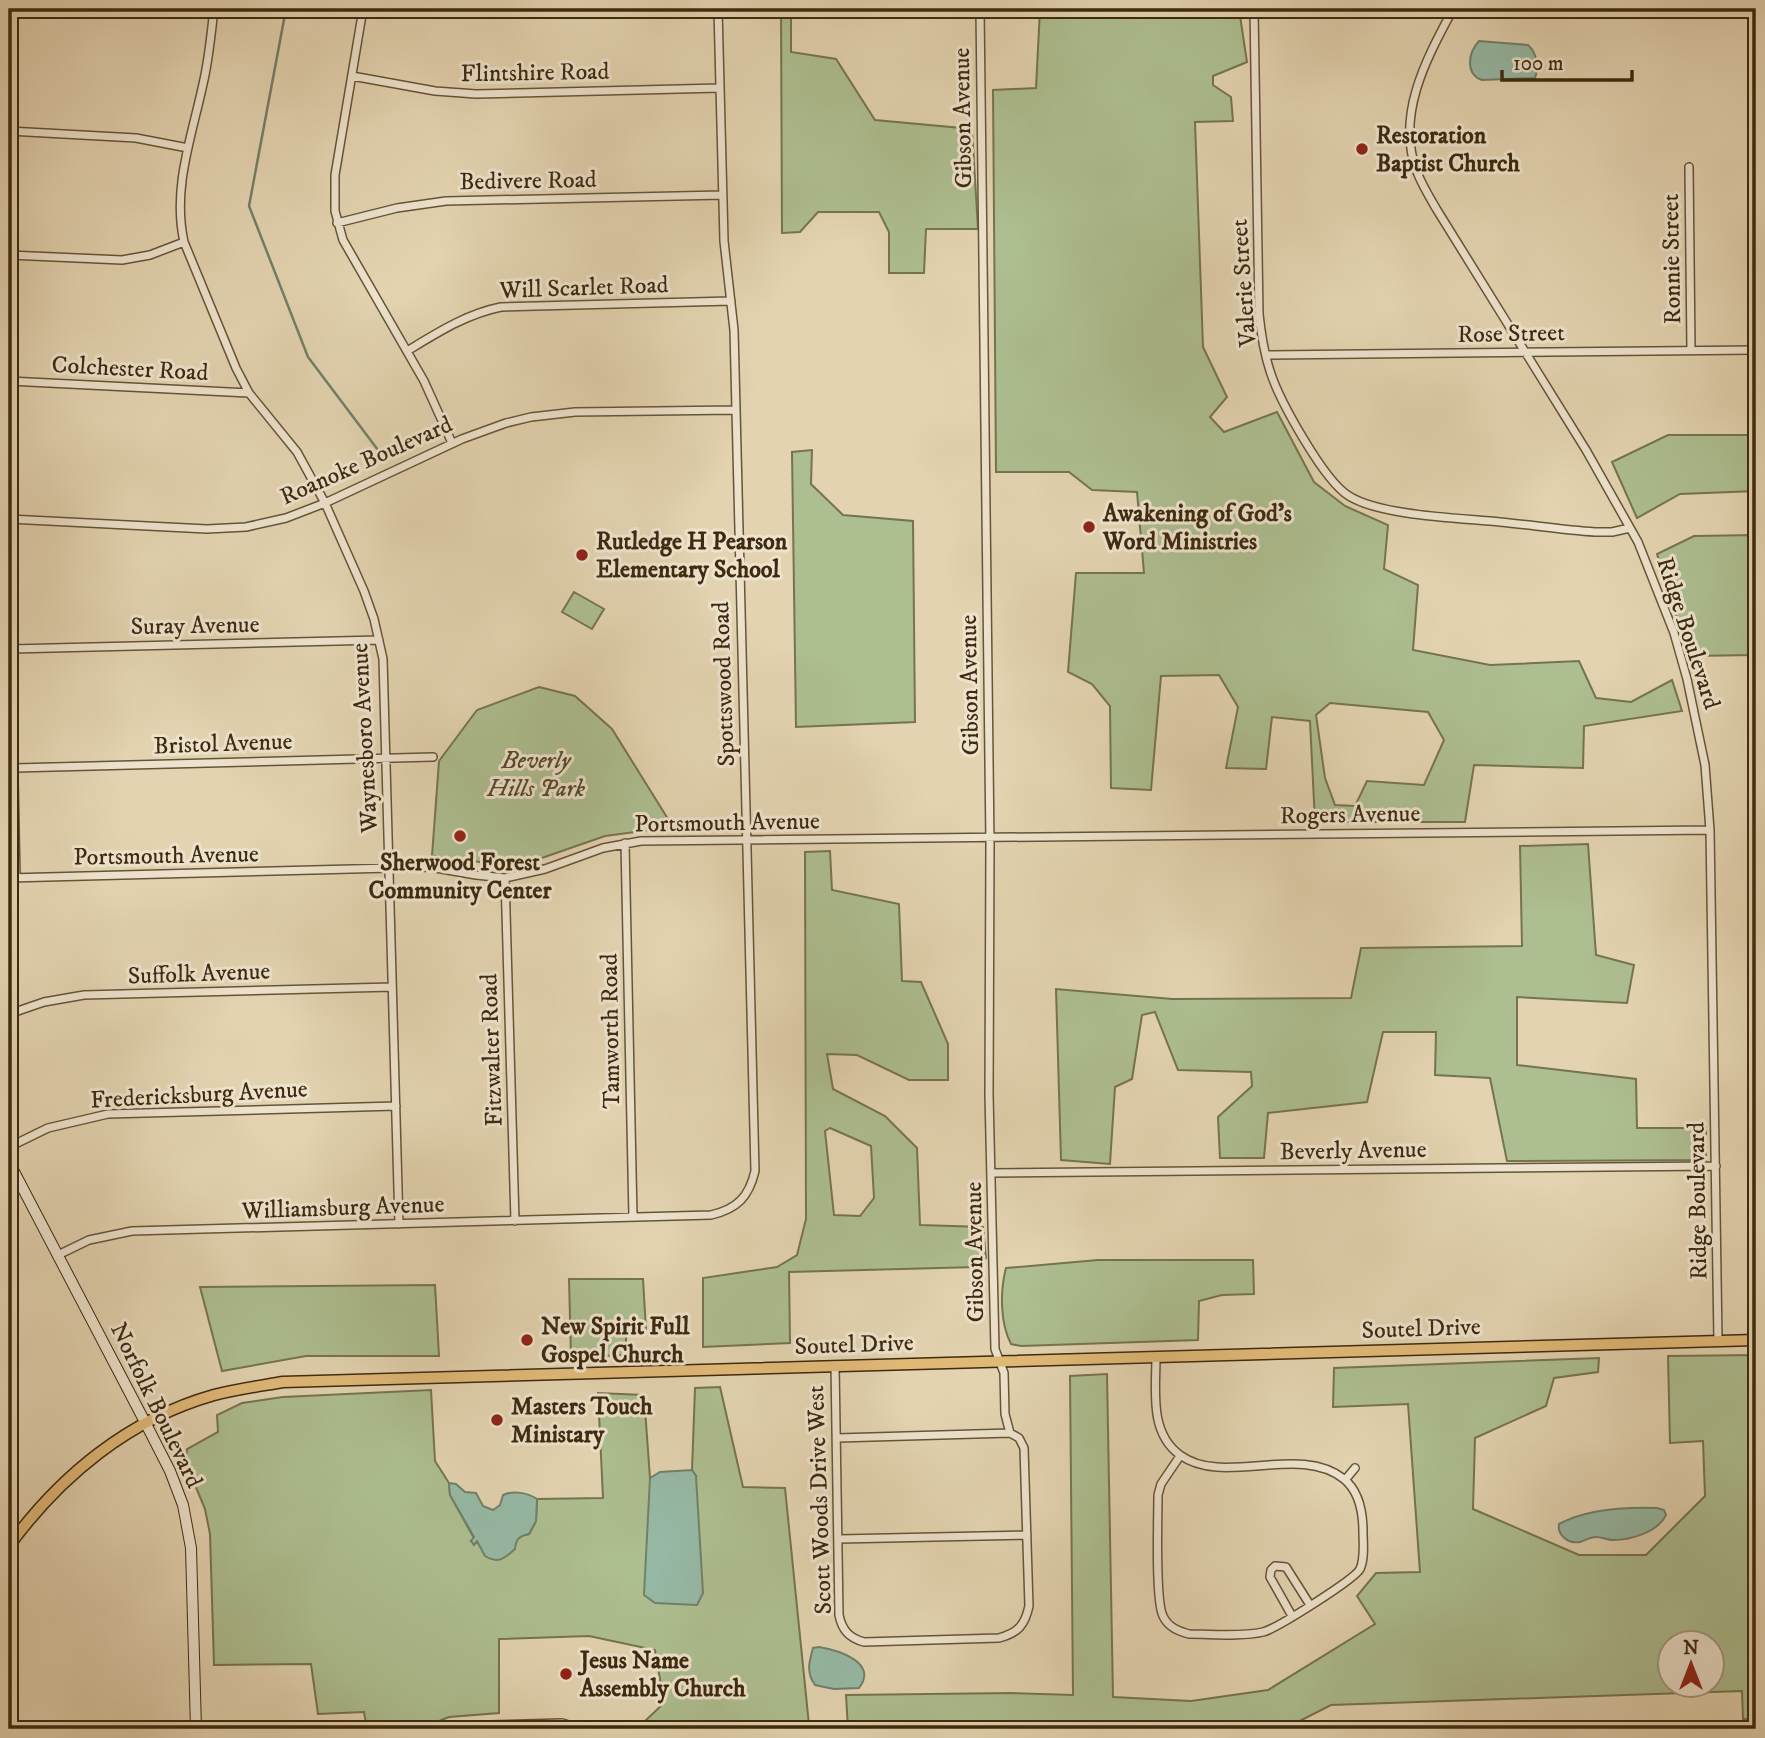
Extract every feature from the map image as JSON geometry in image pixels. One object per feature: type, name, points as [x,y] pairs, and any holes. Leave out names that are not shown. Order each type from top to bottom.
[{"type":"main road","name":"Soutel Drive","points":[[9,1546],[44,1502],[76,1470],[114,1442],[177,1409],[212,1396],[251,1386],[283,1382],[1756,1340]]},
{"type":"street","name":"Waynesboro Avenue","points":[[214,9],[204,81],[178,201],[184,242],[249,393],[297,452],[325,503],[365,592],[379,640],[384,678],[399,1224]]},
{"type":"street","points":[[363,9],[335,175],[337,223],[354,262],[424,382],[452,443]]},
{"type":"street","name":"Spottswood Road","points":[[633,1217],[711,1215],[723,1212],[740,1203],[752,1184],[755,1171],[736,410],[731,301],[724,241],[718,9]]},
{"type":"street","name":"Gibson Avenue","points":[[846,1633],[855,1640],[864,1642],[999,1638],[1011,1635],[1021,1628],[1029,1606],[1024,1448],[1019,1438],[1010,1433],[1005,1414],[1004,1373],[995,1349],[981,9]]},
{"type":"street","name":"Valerie Street","points":[[1254,9],[1259,314],[1270,373],[1310,449],[1334,484],[1361,503],[1423,515],[1569,530],[1612,532],[1630,528]]},
{"type":"street","name":"Ridge Boulevard","points":[[1453,9],[1419,78],[1411,117],[1412,152],[1416,170],[1437,210],[1630,528],[1653,574],[1687,679],[1703,754],[1710,830],[1718,1341]]},
{"type":"street","name":"Flintshire Road","points":[[352,76],[435,91],[476,94],[720,88]]},
{"type":"street","points":[[9,131],[136,138],[188,148]]},
{"type":"street","name":"Ronnie Street","points":[[1689,167],[1690,350]]},
{"type":"street","name":"Bedivere Road","points":[[337,223],[397,208],[446,201],[722,195]]},
{"type":"street","points":[[9,255],[122,260],[150,255],[184,242]]},
{"type":"street","name":"Will Scarlet Road","points":[[407,351],[458,321],[500,307],[731,301]]},
{"type":"street","name":"Rose Street","points":[[1266,355],[1756,350]]},
{"type":"street","name":"Colchester Road","points":[[9,381],[249,393]]},
{"type":"street","name":"Roanoke Boulevard","points":[[9,519],[225,529],[268,522],[325,503],[452,443],[506,423],[554,414],[736,410]]},
{"type":"street","points":[[9,536],[15,768],[13,878]]},
{"type":"street","name":"Suray Avenue","points":[[11,649],[379,640]]},
{"type":"street","name":"Bristol Avenue","points":[[15,768],[433,757]]},
{"type":"street","name":"Rogers Avenue","points":[[989,838],[1710,830]]},
{"type":"street","name":"Portsmouth Avenue","points":[[13,878],[430,867],[505,878],[545,869],[625,843],[989,838]]},
{"type":"street","name":"Tamworth Road","points":[[625,843],[633,1217]]},
{"type":"street","name":"Fitzwalter Road","points":[[505,878],[515,1222]]},
{"type":"street","name":"Suffolk Avenue","points":[[9,1014],[44,1002],[84,995],[392,987]]},
{"type":"street","name":"Fredericksburg Avenue","points":[[9,1147],[48,1128],[108,1114],[396,1106]]},
{"type":"street","name":"Norfolk Boulevard","points":[[9,1162],[177,1488],[188,1525],[191,1548],[196,1729]]},
{"type":"street","name":"Beverly Avenue","points":[[992,1173],[1716,1166]]},
{"type":"street","name":"Williamsburg Avenue","points":[[58,1255],[89,1240],[117,1233],[633,1217]]},
{"type":"street","points":[[1156,1357],[1157,1416],[1160,1429],[1171,1448],[1193,1462],[1212,1466],[1306,1464],[1335,1472],[1357,1494],[1363,1540],[1361,1568],[1348,1581],[1267,1631],[1189,1634],[1169,1625],[1160,1608],[1158,1495],[1161,1484],[1180,1455]]},
{"type":"street","name":"Scott Woods Drive West","points":[[835,1365],[839,1615],[846,1633]]},
{"type":"street","points":[[837,1438],[1010,1433]]},
{"type":"street","points":[[1345,1480],[1355,1468]]},
{"type":"street","points":[[839,1539],[1027,1535]]},
{"type":"street","points":[[1292,1616],[1270,1577],[1275,1566],[1286,1567],[1310,1605]]},
{"type":"street","points":[[480,1729],[491,1725],[562,1723],[569,1729]]},
{"type":"green space","points":[[781,9],[791,9],[791,52],[836,59],[875,120],[972,129],[978,229],[926,229],[924,273],[889,273],[889,232],[879,212],[818,212],[800,232],[782,233]]},
{"type":"green space","points":[[1040,9],[1239,9],[1247,62],[1213,76],[1213,85],[1231,97],[1233,121],[1195,122],[1203,347],[1227,397],[1210,417],[1224,432],[1277,412],[1314,482],[1345,506],[1388,525],[1384,569],[1418,585],[1413,650],[1490,665],[1579,661],[1596,698],[1631,702],[1672,680],[1682,711],[1584,726],[1583,768],[1474,765],[1465,822],[1315,822],[1310,721],[1272,717],[1266,769],[1226,768],[1238,707],[1219,675],[1161,676],[1151,790],[1111,788],[1110,706],[1092,684],[1068,672],[1076,573],[1144,573],[1137,492],[1092,490],[1069,472],[996,472],[993,90],[1036,88]],"holes":[[[1330,703],[1428,712],[1444,740],[1424,785],[1367,781],[1355,806],[1335,805],[1325,778],[1316,715]]]},
{"type":"green space","points":[[1668,435],[1756,435],[1756,491],[1680,494],[1637,518],[1612,462]]},
{"type":"green space","points":[[812,450],[811,484],[843,515],[913,521],[915,722],[796,727],[792,452]]},
{"type":"green space","points":[[1756,535],[1756,655],[1689,656],[1657,554],[1694,536]]},
{"type":"green space","points":[[574,592],[604,609],[592,629],[562,612]]},
{"type":"green space","name":"Beverly Hills Park","points":[[539,687],[575,696],[612,729],[673,827],[605,836],[539,859],[503,865],[432,856],[439,761],[477,710]]},
{"type":"green space","points":[[1588,844],[1596,955],[1634,965],[1627,1003],[1517,997],[1517,1065],[1636,1079],[1637,1128],[1706,1128],[1706,1160],[1507,1161],[1490,1078],[1435,1075],[1436,1032],[1383,1032],[1367,1102],[1268,1113],[1264,1158],[1220,1158],[1218,1117],[1252,1086],[1251,1072],[1178,1070],[1155,1012],[1142,1015],[1132,1079],[1115,1087],[1110,1164],[1061,1160],[1056,989],[1172,999],[1351,998],[1361,948],[1522,946],[1520,846]]},
{"type":"green space","points":[[830,851],[832,890],[899,904],[902,981],[921,982],[948,1044],[948,1080],[909,1080],[857,1055],[827,1054],[833,1089],[885,1116],[917,1148],[920,1225],[983,1227],[986,1258],[977,1267],[789,1272],[790,1343],[703,1347],[703,1278],[777,1267],[797,1255],[806,1219],[805,852]],"holes":[[[830,1128],[871,1146],[874,1198],[860,1216],[834,1215],[825,1131]]]},
{"type":"green space","points":[[1098,1260],[1253,1260],[1254,1294],[1222,1295],[1199,1301],[1198,1340],[1021,1346],[1011,1344],[1002,1307],[1006,1268]]},
{"type":"green space","points":[[569,1279],[643,1279],[646,1330],[626,1331],[626,1355],[571,1357]]},
{"type":"green space","points":[[435,1285],[439,1356],[306,1356],[222,1371],[200,1287]]},
{"type":"green space","points":[[1756,1355],[1756,1719],[1743,1719],[1742,1691],[1726,1692],[1726,1630],[1656,1630],[1656,1694],[1331,1705],[1284,1729],[848,1729],[846,1695],[1073,1695],[1070,1376],[1107,1374],[1113,1697],[1191,1701],[1268,1690],[1375,1624],[1357,1596],[1376,1573],[1420,1572],[1408,1404],[1333,1407],[1334,1368],[1599,1358],[1598,1372],[1554,1378],[1546,1406],[1475,1438],[1473,1509],[1579,1555],[1646,1555],[1705,1496],[1703,1441],[1670,1443],[1668,1356]]},
{"type":"green space","points":[[720,1387],[743,1487],[785,1488],[809,1725],[781,1729],[607,1729],[642,1724],[664,1703],[655,1650],[589,1636],[499,1639],[499,1713],[449,1717],[419,1729],[367,1729],[364,1712],[318,1714],[311,1664],[214,1665],[210,1534],[205,1509],[186,1463],[187,1449],[218,1432],[217,1415],[242,1403],[283,1397],[431,1390],[435,1461],[449,1483],[450,1495],[474,1538],[471,1541],[480,1544],[515,1541],[520,1536],[529,1534],[536,1521],[537,1499],[603,1498],[598,1393],[644,1395],[650,1478],[696,1476],[692,1470],[695,1388]]},
{"type":"shaded area","points":[[1479,41],[1528,45],[1536,60],[1535,78],[1482,80],[1477,77],[1470,63],[1472,51]]},
{"type":"shaded area","points":[[692,1470],[696,1476],[703,1593],[697,1605],[655,1603],[644,1595],[650,1478],[660,1472]]},
{"type":"shaded area","points":[[449,1483],[456,1484],[465,1492],[476,1493],[483,1506],[493,1510],[500,1505],[503,1495],[507,1493],[529,1495],[537,1499],[536,1521],[529,1534],[519,1538],[515,1549],[508,1555],[497,1560],[485,1556],[477,1541],[474,1545],[471,1541],[474,1537],[450,1495]]},
{"type":"shaded area","points":[[1657,1508],[1664,1510],[1666,1515],[1662,1521],[1643,1534],[1628,1538],[1613,1540],[1594,1537],[1571,1542],[1564,1538],[1559,1528],[1559,1524],[1594,1512]]},
{"type":"shaded area","points":[[813,1648],[845,1654],[860,1664],[864,1679],[859,1688],[834,1689],[815,1685],[809,1672]]},
{"type":"waterway","points":[[286,9],[249,206],[308,357],[384,458]]},
{"type":"place","name":"Restoration Baptist Church","points":[[1362,149]]},
{"type":"place","name":"Awakening of God's Word Ministries","points":[[1089,527]]},
{"type":"place","name":"Rutledge H Pearson Elementary School","points":[[582,555]]},
{"type":"place","name":"Sherwood Forest Community Center","points":[[460,836]]},
{"type":"place","name":"New Spirit Full Gospel Church","points":[[527,1340]]},
{"type":"place","name":"Masters Touch Ministary","points":[[497,1420]]},
{"type":"place","name":"Jesus Name Assembly Church","points":[[566,1674]]}]
